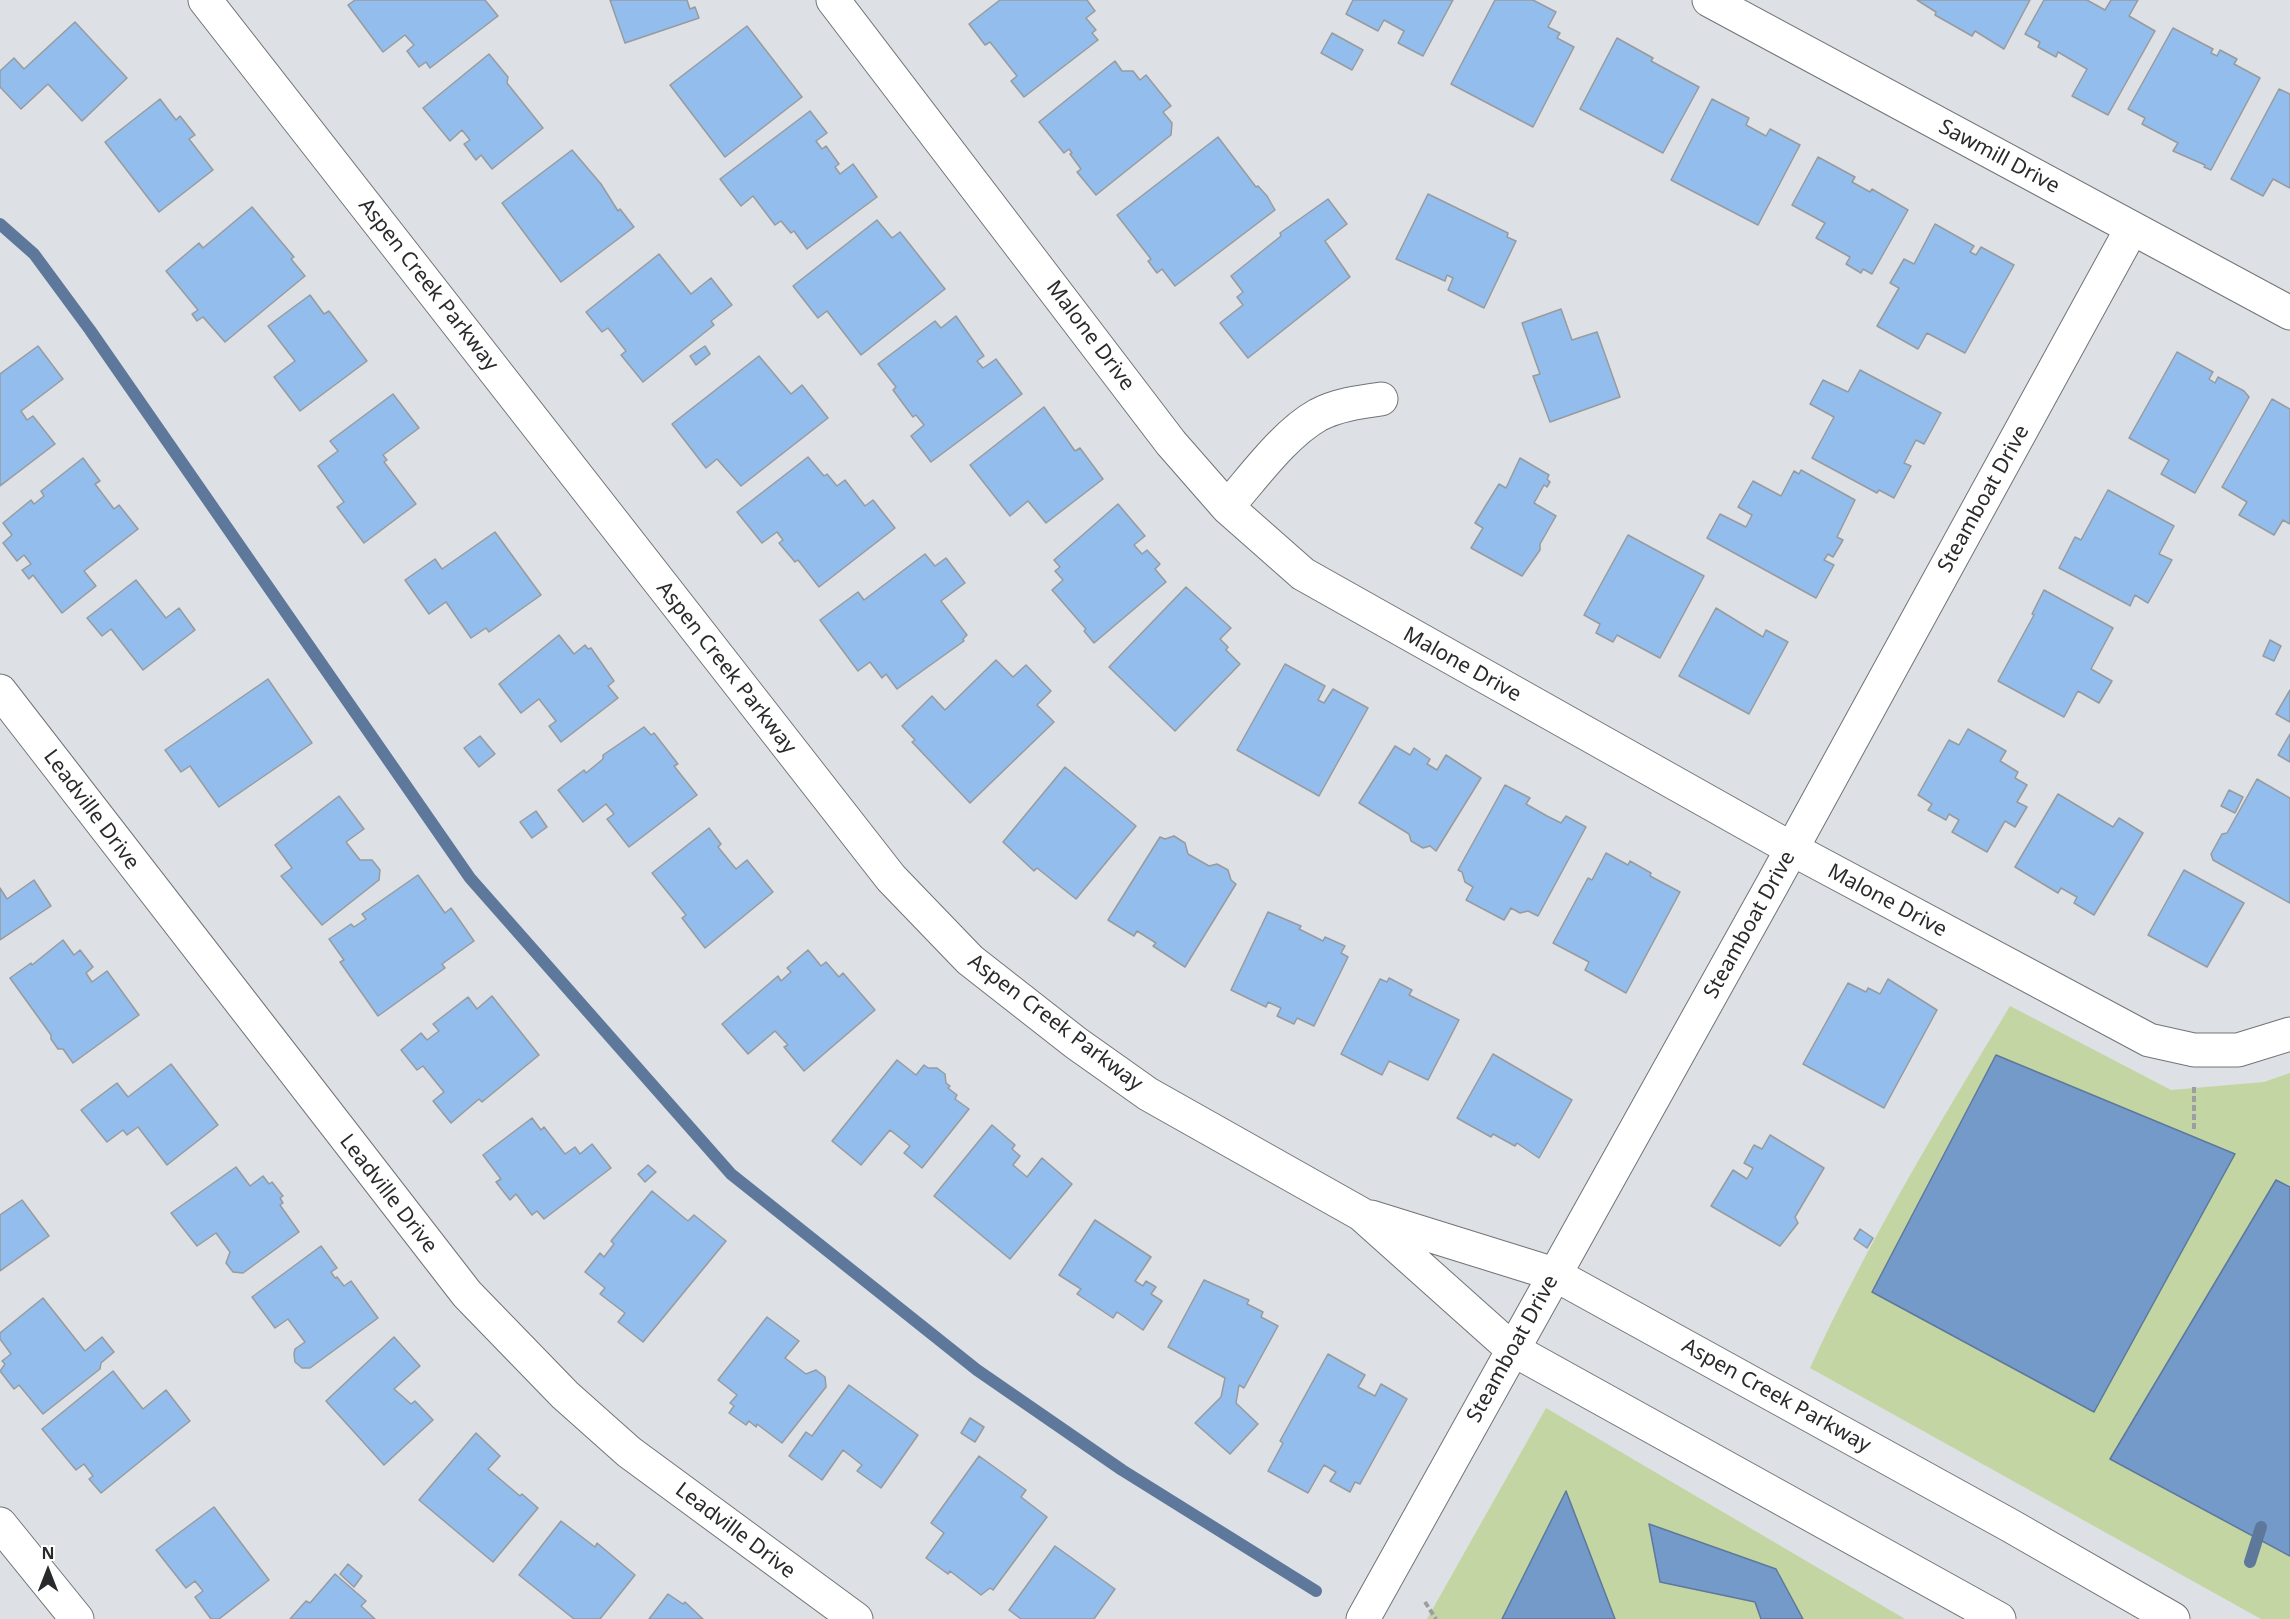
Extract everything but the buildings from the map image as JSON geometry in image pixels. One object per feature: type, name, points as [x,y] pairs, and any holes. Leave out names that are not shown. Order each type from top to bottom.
[{"type":"street","name":"Aspen Creek Parkway","points":[[205,0],[891,878],[970,960],[1076,1043],[1148,1094],[1361,1214],[1554,1274],[2000,1520],[2173,1619]]},
{"type":"street","name":"Malone Drive","points":[[833,0],[1171,443],[1227,507],[1304,574],[1792,849],[2149,1040],[2194,1050],[2238,1050],[2290,1034]]},
{"type":"street","name":"Sawmill Drive","points":[[1709,0],[2290,313]]},
{"type":"street","name":"Steamboat Drive","points":[[1363,1619],[1792,849],[2132,228]]},
{"type":"street","points":[[1227,507],[1293,434],[1318,415],[1348,404],[1381,399]]},
{"type":"street","name":"Leadville Drive","points":[[0,691],[467,1294],[565,1395],[629,1452],[855,1619]]},
{"type":"street","name":"Aspen Creek Parkway","points":[[1361,1214],[1512,1349],[1999,1619]]},
{"type":"street","points":[[0,1524],[77,1619]]},
{"type":"path","points":[[2194,1086],[2194,1130]]},
{"type":"path","points":[[1425,1602],[1436,1619]]},
{"type":"green space","points":[[2010,1006],[2171,1090],[2264,1082],[2290,1073],[2290,1619],[2261,1619],[1810,1368],[1880,1229]]},
{"type":"green space","points":[[1546,1408],[1905,1619],[1427,1619]]},
{"type":"water","points":[[1996,1055],[2235,1154],[2094,1412],[1872,1292]]},
{"type":"water","points":[[2276,1180],[2290,1187],[2290,1556],[2110,1459]]},
{"type":"water","points":[[1566,1491],[1615,1619],[1502,1619]]},
{"type":"water","points":[[1649,1524],[1776,1569],[1803,1619],[1761,1619],[1755,1602],[1660,1582]]},
{"type":"waterway","points":[[0,224],[34,254],[90,330],[470,878],[731,1174],[977,1370],[1122,1470],[1316,1591]]},
{"type":"waterway","points":[[2250,1562],[2261,1527]]}]
